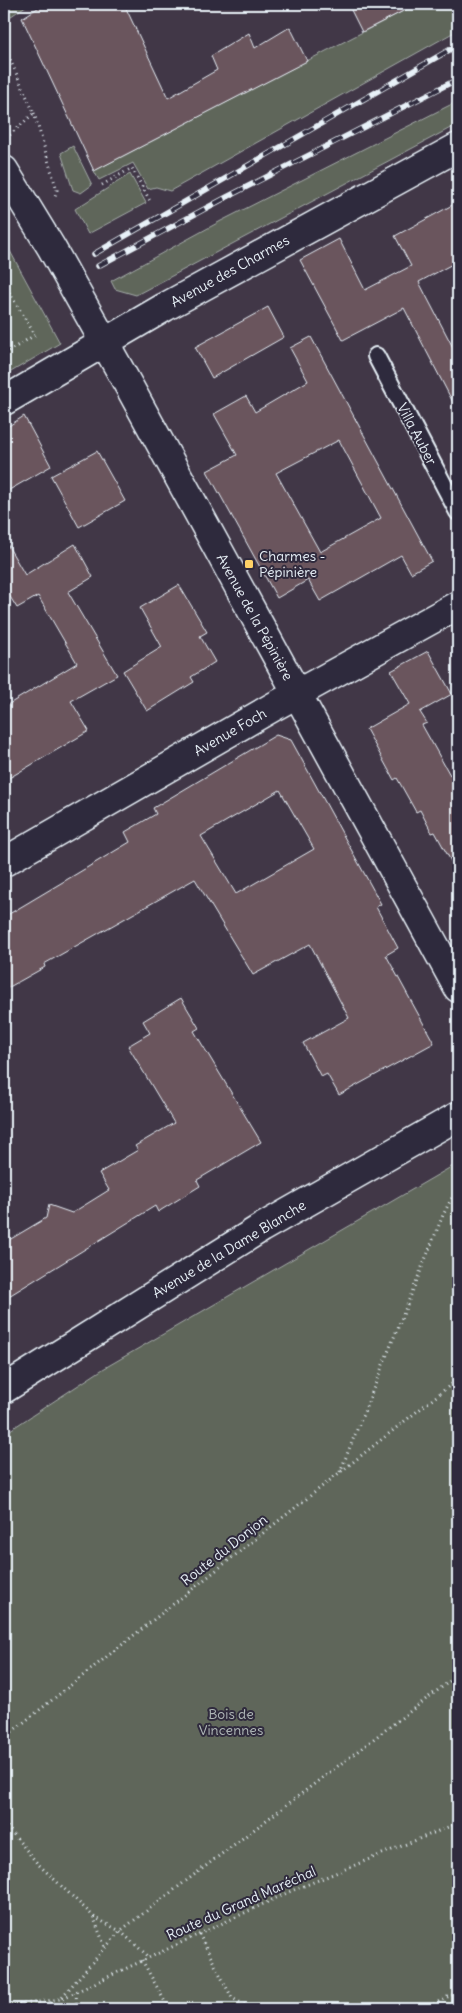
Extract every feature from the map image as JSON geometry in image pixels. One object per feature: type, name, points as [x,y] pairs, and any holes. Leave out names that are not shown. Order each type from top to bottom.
[{"type":"street","name":"Avenue des Charmes","points":[[4,402],[274,247],[458,147]]},
{"type":"street","name":"Avenue de la Pépinière","points":[[4,170],[12,202],[51,247],[458,988]]},
{"type":"street","name":"Avenue Foch","points":[[4,862],[458,605]]},
{"type":"street","name":"Avenue de la Dame Blanche","points":[[4,1389],[261,1228],[458,1116]]},
{"type":"lane","name":"Villa Auber","points":[[376,356],[458,512]]},
{"type":"path","points":[[4,46],[34,113],[57,190],[55,198]]},
{"type":"path","points":[[4,141],[34,113]]},
{"type":"path","points":[[102,185],[132,168],[150,201]]},
{"type":"path","points":[[4,284],[35,335],[4,354]]},
{"type":"path","points":[[339,1473],[443,1215],[458,1186]]},
{"type":"path","name":"Route du Donjon","points":[[4,1738],[458,1379]]},
{"type":"path","points":[[4,2007],[60,1999],[120,1931],[458,1675]]},
{"type":"path","points":[[4,1823],[37,1863],[93,1916],[120,1931],[149,1957]]},
{"type":"path","name":"Route du Grand Maréchal","points":[[37,2009],[289,1892],[458,1823]]},
{"type":"path","points":[[93,1916],[104,1947]]},
{"type":"path","points":[[199,1934],[232,1998],[252,2009]]},
{"type":"path","points":[[142,1960],[169,2009]]},
{"type":"path","points":[[76,1992],[77,2009]]},
{"type":"path","points":[[425,2009],[451,1995],[458,1995]]},
{"type":"green space","points":[[4,4],[27,5],[7,19],[4,14]]},
{"type":"green space","points":[[417,4],[458,4],[458,30],[170,191],[156,187],[148,189],[133,163],[99,180],[94,171]]},
{"type":"green space","points":[[458,101],[458,124],[136,295],[115,289],[111,281],[221,221]]},
{"type":"green space","points":[[73,146],[92,185],[81,193],[73,190],[61,153]]},
{"type":"green space","points":[[130,174],[146,203],[88,234],[75,209]]},
{"type":"green space","points":[[4,240],[60,343],[4,376]]},
{"type":"green space","name":"Bois de Vincennes","points":[[458,1163],[458,2009],[4,2009],[4,1434],[103,1369]]},
{"type":"building","points":[[44,4],[124,4],[168,98],[217,70],[211,56],[249,33],[255,48],[290,27],[307,61],[94,171],[22,18]]},
{"type":"building","points":[[348,4],[417,4],[362,32]]},
{"type":"building","points":[[458,202],[458,261],[419,282],[458,357],[458,412],[404,308],[343,340],[300,260],[339,239],[365,290],[411,266],[395,236]]},
{"type":"building","points":[[268,307],[284,337],[212,378],[195,347]]},
{"type":"building","points":[[311,337],[432,561],[411,573],[401,555],[320,601],[308,580],[277,598],[207,471],[237,455],[214,414],[246,396],[255,412],[308,381],[290,348]],"holes":[[[339,440],[381,518],[320,552],[276,473]]]},
{"type":"building","points":[[24,416],[51,466],[4,493],[4,429]]},
{"type":"building","points":[[97,451],[125,501],[79,527],[51,476]]},
{"type":"building","points":[[4,539],[25,575],[75,544],[93,577],[68,592],[117,675],[71,701],[89,731],[4,781],[4,707],[77,663],[38,596],[17,608],[4,587]]},
{"type":"building","points":[[179,585],[207,632],[200,636],[215,662],[191,677],[194,682],[147,711],[123,671],[162,647],[140,608]]},
{"type":"building","points":[[428,651],[452,694],[420,712],[427,723],[422,725],[450,775],[458,770],[458,874],[435,832],[432,833],[420,810],[416,812],[397,778],[394,780],[366,729],[410,704],[391,671]]},
{"type":"building","points":[[276,735],[291,740],[381,904],[376,907],[398,948],[386,955],[434,1043],[339,1095],[327,1074],[321,1077],[303,1043],[349,1018],[310,944],[253,975],[195,879],[44,964],[45,967],[4,990],[4,917],[130,842],[125,832],[156,814],[153,808]],"holes":[[[280,790],[314,849],[236,894],[201,836]]]},
{"type":"building","points":[[181,998],[199,1028],[194,1031],[261,1142],[197,1180],[200,1186],[158,1212],[155,1206],[4,1299],[4,1243],[46,1218],[49,1205],[72,1213],[109,1190],[99,1173],[138,1150],[135,1146],[174,1123],[128,1046],[150,1033],[143,1021]]},
{"type":"railway","points":[[94,254],[458,45]]},
{"type":"railway","points":[[98,266],[227,197],[458,79]]},
{"type":"place","name":"Charmes - Pépinière","points":[[249,564]]}]
